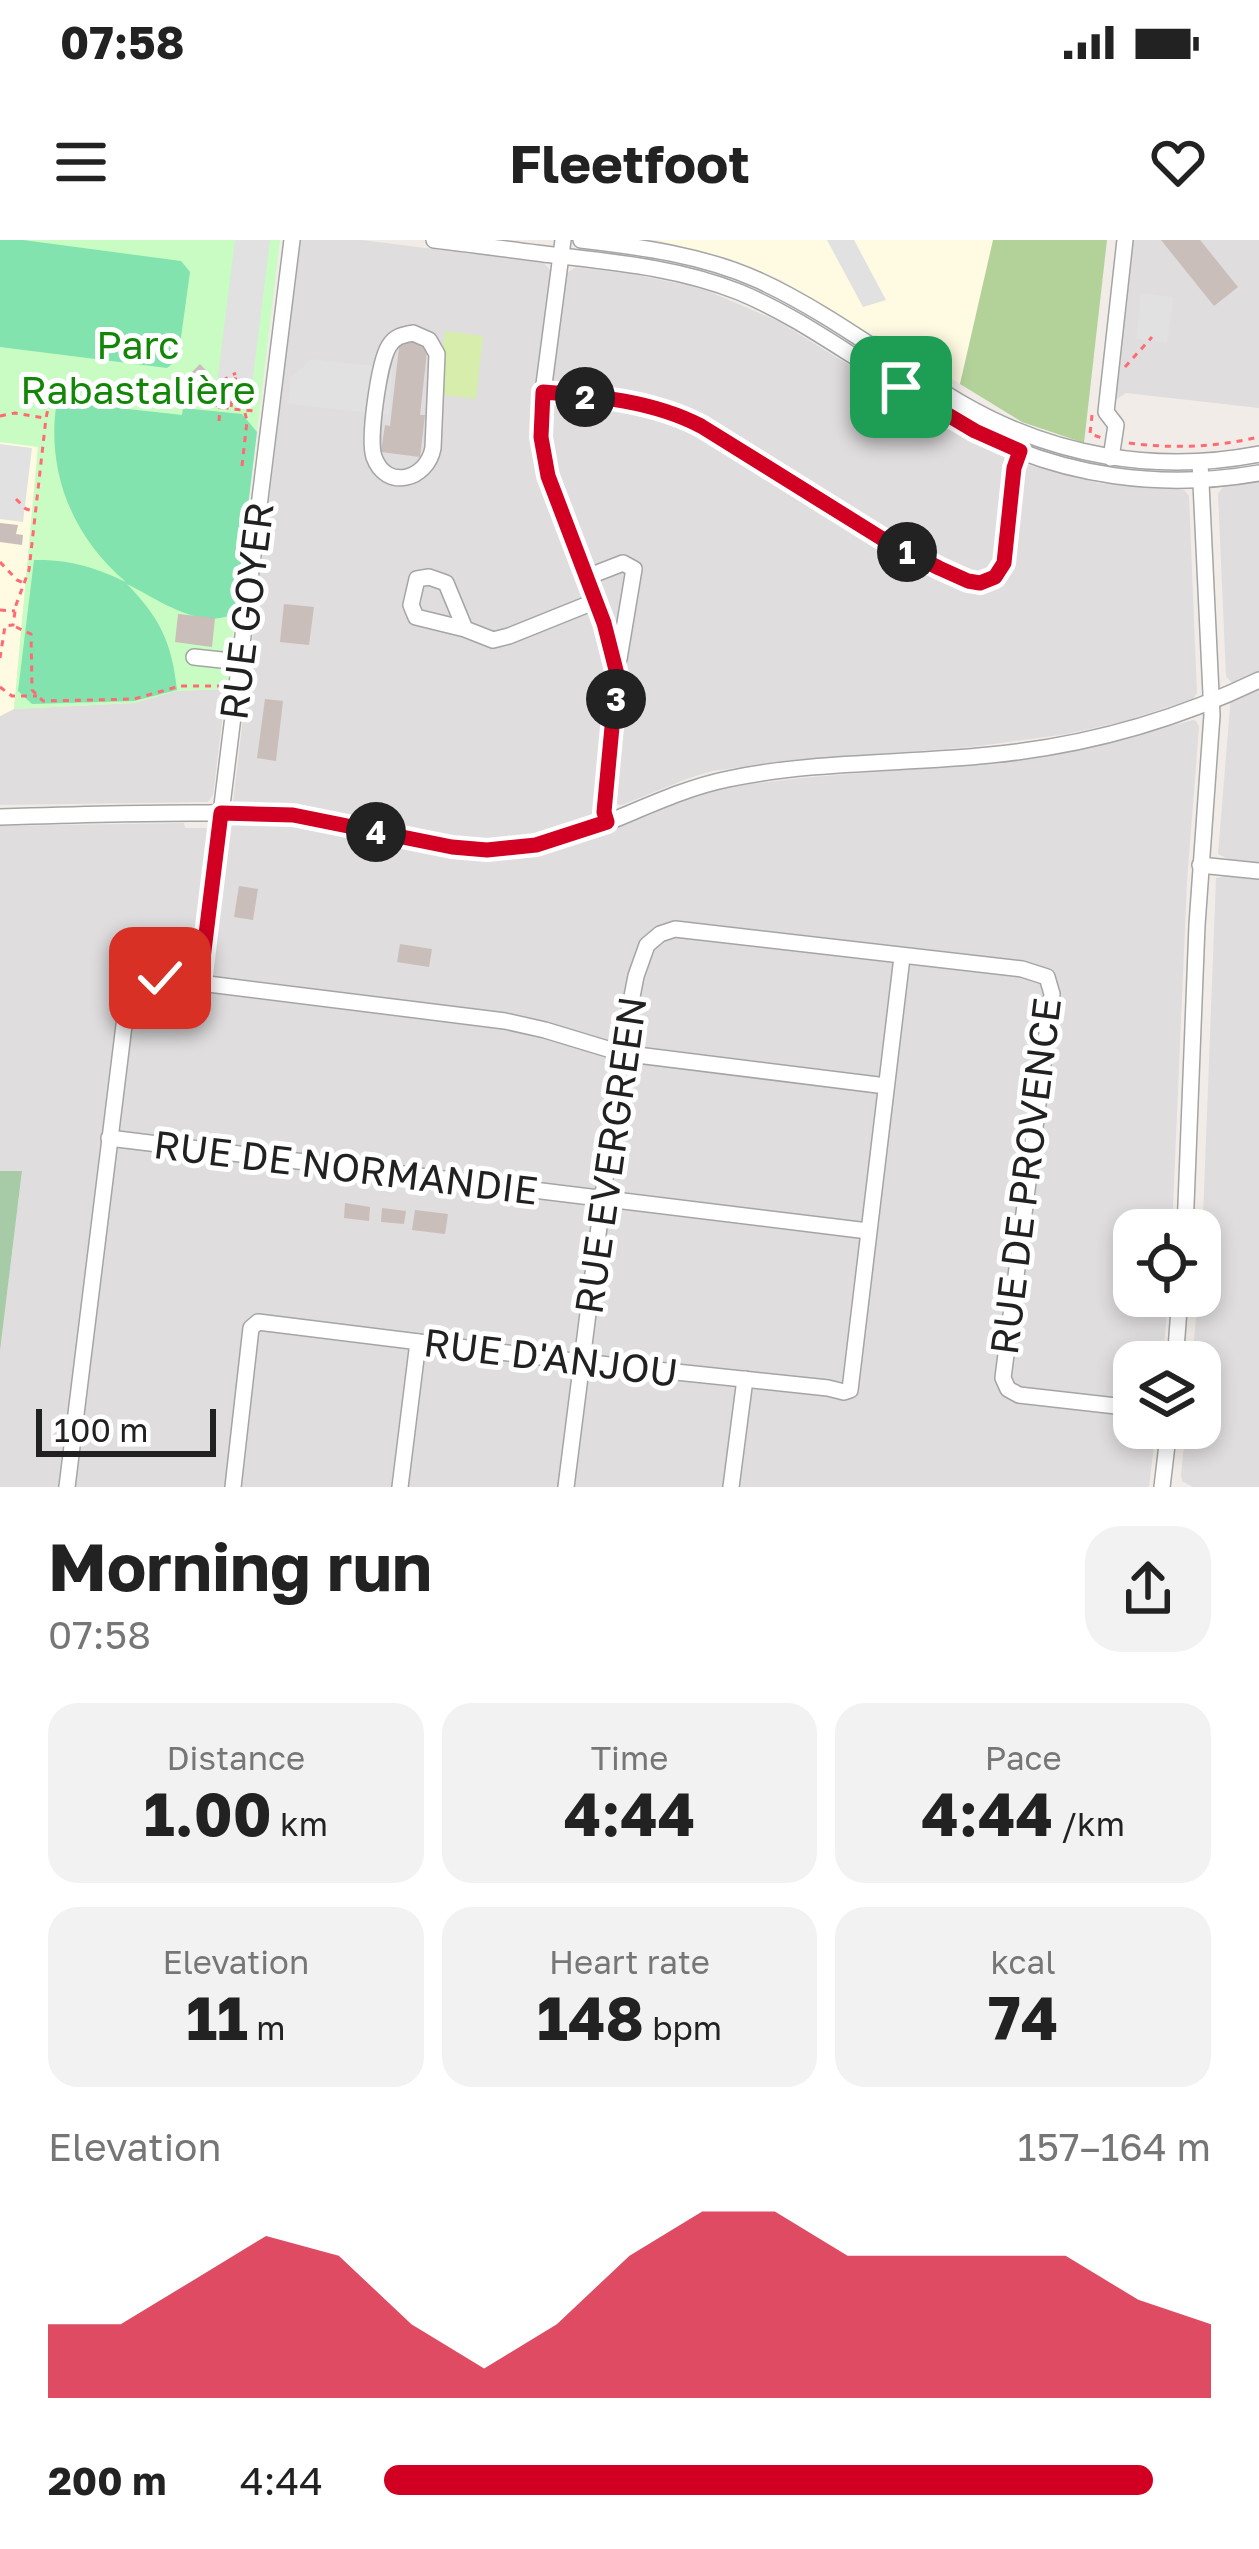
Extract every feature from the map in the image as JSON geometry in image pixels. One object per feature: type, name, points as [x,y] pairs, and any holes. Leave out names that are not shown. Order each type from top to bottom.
[{"type":"street","name":"RUE GOYER","points":[[200,983],[292,240]]},
{"type":"street","points":[[434,240],[562,248],[713,282],[793,318],[954,419],[1020,451],[1069,467],[1114,477],[1201,481],[1259,473]]},
{"type":"street","points":[[581,240],[674,253],[756,279],[982,415],[1032,436],[1111,458],[1153,463],[1200,454],[1259,454]]},
{"type":"street","points":[[1111,458],[1116,424],[1106,412],[1125,240]]},
{"type":"street","points":[[562,248],[543,392],[545,463],[596,601],[617,674]]},
{"type":"street","points":[[413,333],[432,343],[438,358],[433,448],[428,464],[418,474],[391,475],[374,459],[376,398],[394,340],[413,333]]},
{"type":"street","points":[[543,392],[622,401],[680,416],[902,550],[976,583],[992,579],[1002,567],[1020,451]]},
{"type":"street","points":[[1186,1209],[1211,702],[1200,454]]},
{"type":"street","points":[[587,577],[623,563],[634,569],[617,674],[604,812],[607,822]]},
{"type":"street","points":[[465,628],[484,638],[500,639],[596,601]]},
{"type":"street","points":[[194,657],[240,662]]},
{"type":"street","points":[[0,817],[293,815],[452,847],[487,850],[536,845],[728,778],[1054,747],[1120,732],[1211,702],[1259,680]]},
{"type":"street","points":[[1201,866],[1259,872]]},
{"type":"street","name":"RUE EVERGREEN","points":[[566,1487],[621,1053],[642,954],[651,940],[686,928],[1047,977]]},
{"type":"street","points":[[868,1231],[902,956]]},
{"type":"street","points":[[67,1487],[127,1001],[141,981],[153,977],[525,1025],[621,1053],[886,1086]]},
{"type":"street","name":"RUE DE PROVENCE","points":[[1047,977],[1052,994],[1003,1378],[1018,1395],[1113,1406]]},
{"type":"street","name":"RUE DE NORMANDIE","points":[[109,1138],[868,1231]]},
{"type":"street","name":"RUE D'ANJOU","points":[[233,1487],[254,1323],[848,1391],[868,1231]]},
{"type":"street","points":[[400,1487],[418,1342]]},
{"type":"street","points":[[731,1487],[745,1379]]},
{"type":"street","points":[[1162,1487],[1167,1449]]},
{"type":"path","points":[[1109,384],[1152,337]]},
{"type":"path","points":[[42,404],[167,405],[236,373],[231,409]]},
{"type":"path","points":[[182,382],[192,397],[231,409],[261,411]]},
{"type":"path","points":[[13,626],[29,570],[52,388]]},
{"type":"path","points":[[219,421],[220,406]]},
{"type":"path","points":[[242,466],[245,411]]},
{"type":"path","points":[[0,416],[15,413],[46,418]]},
{"type":"path","points":[[1200,454],[1259,437]]},
{"type":"path","points":[[16,499],[35,512]]},
{"type":"path","points":[[0,562],[24,583]]},
{"type":"path","points":[[0,610],[15,611]]},
{"type":"path","points":[[0,658],[5,626],[32,634],[32,690],[43,700],[134,699],[180,686],[228,686]]},
{"type":"path","points":[[0,687],[12,696],[38,696]]},
{"type":"shaded area","points":[[235,240],[270,240],[249,388],[217,384]]},
{"type":"shaded area","points":[[300,240],[362,240],[544,263],[551,271],[567,273],[576,267],[701,288],[778,321],[952,429],[1004,455],[1098,483],[1184,490],[1189,496],[1197,693],[1193,699],[1125,721],[1067,734],[713,771],[622,805],[613,798],[598,798],[590,818],[506,839],[464,838],[295,804],[233,802]]},
{"type":"shaded area","points":[[656,240],[994,240],[960,384],[922,357],[871,335],[779,279],[731,259]]},
{"type":"shaded area","points":[[827,240],[854,240],[886,300],[863,307]]},
{"type":"shaded area","points":[[1131,240],[1259,240],[1259,408],[1126,393],[1115,400]]},
{"type":"shaded area","points":[[1141,293],[1173,297],[1167,343],[1136,339]]},
{"type":"shaded area","points":[[311,359],[393,368],[389,415],[288,404],[291,377]]},
{"type":"shaded area","points":[[0,442],[38,446],[14,709],[0,716]]},
{"type":"shaded area","points":[[0,444],[32,448],[23,522],[0,519]]},
{"type":"shaded area","points":[[1259,482],[1259,1487],[1193,1487],[1181,1475],[1184,1449],[1221,1449],[1221,1341],[1194,1341],[1196,1317],[1221,1317],[1221,1209],[1203,1209],[1216,878],[1229,875],[1230,860],[1218,854],[1232,683],[1226,676],[1218,494],[1223,487]]},
{"type":"shaded area","points":[[226,689],[213,795],[208,802],[0,805],[0,716],[14,709],[134,703],[176,691]]},
{"type":"shaded area","points":[[1193,720],[1199,727],[1187,882],[1173,1209],[1113,1209],[1113,1317],[1166,1317],[1165,1341],[1113,1341],[1113,1449],[1154,1449],[1149,1487],[0,1487],[0,1351],[22,1172],[0,1171],[0,826],[184,823],[185,828],[208,828],[209,836],[226,838],[233,821],[279,822],[486,861],[569,846],[726,787],[1022,760]]},
{"type":"green space","name":"Parc Rabastalière","points":[[0,240],[280,240],[226,689],[176,691],[134,703],[14,709],[38,447],[0,442]]},
{"type":"green space","points":[[0,240],[181,261],[190,272],[178,359],[167,368],[0,347]]},
{"type":"green space","points":[[993,240],[1107,240],[1084,443],[1022,422],[960,384]]},
{"type":"green space","points":[[445,331],[483,336],[476,399],[437,394]]},
{"type":"green space","points":[[65,402],[182,415],[183,408],[242,414],[257,432],[235,613],[222,618],[194,616],[127,584],[162,632],[177,690],[134,701],[32,704],[18,691],[34,560],[82,565],[126,582],[92,546],[60,481],[54,432],[56,407]]},
{"type":"green space","points":[[0,1171],[22,1171],[0,1351]]},
{"type":"building","points":[[1161,240],[1200,240],[1238,287],[1214,306]]},
{"type":"building","points":[[400,339],[428,342],[420,457],[381,452],[385,425],[390,426]]},
{"type":"building","points":[[200,364],[210,375],[198,387],[188,376]]},
{"type":"building","points":[[0,523],[18,525],[16,534],[23,535],[22,545],[0,542]]},
{"type":"building","points":[[284,604],[314,607],[309,645],[280,642]]},
{"type":"building","points":[[178,614],[215,618],[212,647],[175,642]]},
{"type":"building","points":[[265,699],[283,701],[276,761],[257,758]]},
{"type":"building","points":[[239,886],[258,889],[253,920],[234,917]]},
{"type":"building","points":[[400,944],[432,949],[429,967],[397,962]]},
{"type":"building","points":[[345,1203],[370,1207],[369,1221],[344,1218]]},
{"type":"building","points":[[382,1208],[406,1211],[404,1224],[381,1222]]},
{"type":"building","points":[[415,1210],[448,1214],[445,1234],[412,1230]]},
{"type":"route","points":[[160,978],[200,983],[221,813],[293,815],[487,850],[536,845],[607,822],[604,812],[617,674],[604,623],[548,476],[541,437],[543,392],[622,401],[680,416],[902,550],[968,581],[988,581],[1004,563],[1020,451],[975,431],[901,387]]}]
